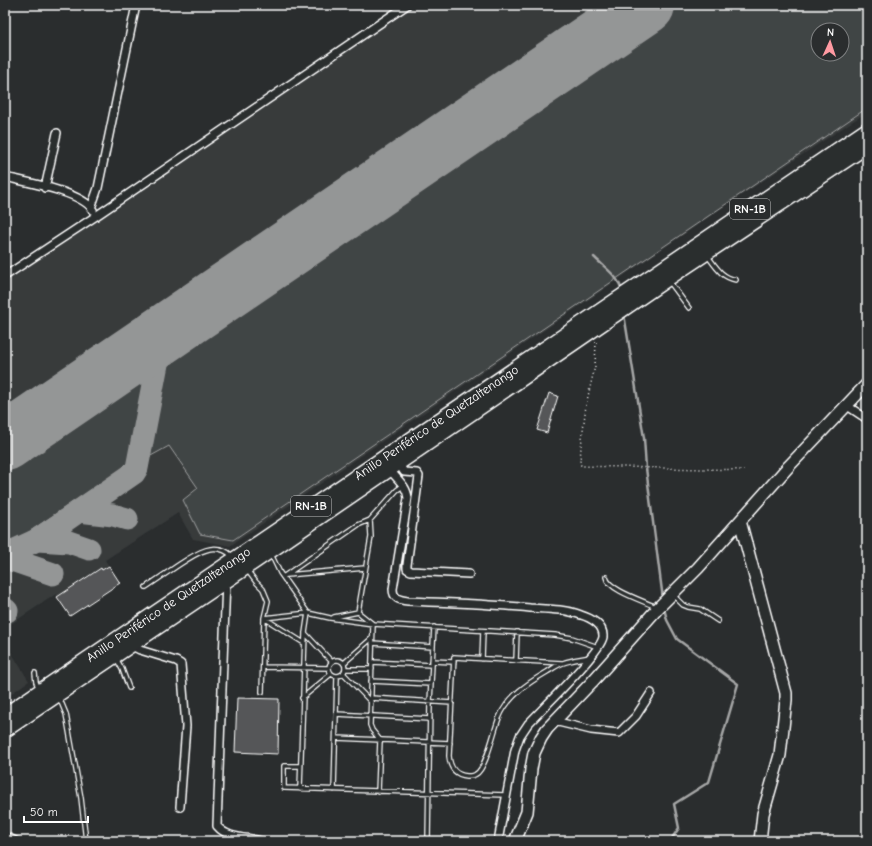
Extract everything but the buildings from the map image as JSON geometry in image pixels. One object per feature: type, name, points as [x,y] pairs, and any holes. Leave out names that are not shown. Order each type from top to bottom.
[{"type":"highway","name":"Anillo Periférico de Quetzaltenango","points":[[5,715],[234,558],[867,130]]},
{"type":"highway","name":"Anillo Periférico de Quetzaltenango","points":[[5,730],[270,551],[667,278],[867,146]]},
{"type":"street","points":[[91,208],[98,188],[136,5]]},
{"type":"street","points":[[5,276],[407,5]]},
{"type":"street","points":[[45,188],[57,133]]},
{"type":"street","points":[[5,176],[70,195],[86,203],[96,216]]},
{"type":"street","points":[[515,841],[527,812],[534,753],[541,738],[554,721],[592,682],[658,608],[698,568],[846,405],[867,384]]},
{"type":"street","points":[[846,405],[867,418]]},
{"type":"street","points":[[394,466],[399,482],[404,485],[407,493],[408,504],[393,589],[394,596],[408,601],[547,609],[581,615],[600,625],[603,631],[603,636],[598,647],[591,656],[528,724],[520,736],[515,750],[498,841]]},
{"type":"street","points":[[394,466],[404,472],[416,473],[419,476],[406,565],[407,569],[411,571],[469,574]]},
{"type":"street","points":[[740,521],[784,684],[786,700],[780,755],[763,814],[760,841]]},
{"type":"street","points":[[226,580],[217,826],[222,832],[233,836],[262,841]]},
{"type":"street","points":[[130,645],[181,664],[186,726],[180,807]]},
{"type":"street","points":[[554,721],[590,730],[619,733],[636,716],[651,693]]},
{"type":"lane","points":[[705,253],[722,274],[729,279],[736,280]]},
{"type":"lane","points":[[667,278],[689,308]]},
{"type":"lane","points":[[284,576],[358,526],[370,520],[404,485]]},
{"type":"lane","points":[[358,612],[371,538],[370,520]]},
{"type":"lane","points":[[146,587],[194,555],[205,550],[216,548],[224,550],[234,558]]},
{"type":"lane","points":[[270,551],[280,573],[284,576],[308,613],[304,643],[300,789]]},
{"type":"lane","points":[[246,567],[262,589],[268,602],[264,618],[262,692]]},
{"type":"lane","points":[[284,576],[365,568]]},
{"type":"lane","points":[[606,577],[608,582],[619,590],[658,608]]},
{"type":"lane","points":[[671,595],[683,605],[700,609],[718,621]]},
{"type":"lane","points":[[330,618],[358,612]]},
{"type":"lane","points":[[358,612],[373,624]]},
{"type":"lane","points":[[264,618],[308,613],[330,618],[373,624],[564,635],[598,647]]},
{"type":"lane","points":[[264,618],[304,643]]},
{"type":"lane","points":[[373,624],[370,716],[371,728],[380,740],[378,792]]},
{"type":"lane","points":[[428,841],[430,793],[430,702],[434,627]]},
{"type":"lane","points":[[482,659],[483,631]]},
{"type":"lane","points":[[516,660],[517,632]]},
{"type":"lane","points":[[305,633],[332,662]]},
{"type":"lane","points":[[344,662],[372,638]]},
{"type":"lane","points":[[372,644],[433,647]]},
{"type":"lane","points":[[115,655],[129,688]]},
{"type":"lane","points":[[562,663],[521,689],[508,702],[499,716],[483,766],[477,774],[471,776],[458,774],[453,771],[449,762],[454,657],[562,663],[591,656]]},
{"type":"lane","points":[[336,660],[344,662],[346,669],[344,674],[337,677],[331,674],[329,668],[332,662],[336,660]]},
{"type":"lane","points":[[372,662],[454,662]]},
{"type":"lane","points":[[263,667],[329,668]]},
{"type":"lane","points":[[346,669],[372,669]]},
{"type":"lane","points":[[35,673],[36,682],[40,690]]},
{"type":"lane","points":[[302,698],[331,674]]},
{"type":"lane","points":[[344,674],[371,700],[452,703]]},
{"type":"lane","points":[[334,790],[337,677]]},
{"type":"lane","points":[[371,681],[431,684]]},
{"type":"lane","points":[[57,694],[66,714],[81,798],[86,841]]},
{"type":"lane","points":[[336,714],[430,720]]},
{"type":"lane","points":[[336,738],[450,743]]},
{"type":"lane","points":[[300,766],[284,766],[284,788],[507,795]]},
{"type":"lane","points":[[5,835],[9,841]]},
{"type":"lane","points":[[5,835],[20,841]]},
{"type":"path","points":[[594,328],[596,342],[595,366],[586,405],[581,447],[581,466],[594,468],[744,470]]},
{"type":"shaded area","points":[[413,5],[867,5],[867,112],[725,206],[230,546],[193,539],[178,513],[105,560],[120,583],[70,616],[56,594],[5,628],[5,282]]},
{"type":"shaded area","points":[[672,5],[867,5],[867,108],[233,540],[200,534],[183,500],[198,488],[169,446],[149,457],[165,361],[170,348],[185,335]]},
{"type":"shaded area","points":[[133,375],[141,379],[143,389],[133,449],[128,462],[119,471],[5,548],[5,457],[124,376]]},
{"type":"shaded area","points":[[5,642],[29,681],[5,698]]},
{"type":"waterway","points":[[594,257],[615,277],[621,287],[622,292]]},
{"type":"waterway","points":[[624,314],[644,438],[646,468],[663,599]]},
{"type":"waterway","points":[[664,608],[667,620],[677,639],[738,684],[709,782],[674,804],[679,828],[670,841]]},
{"type":"taxiway","points":[[5,557],[13,551],[37,540],[134,473],[137,468],[160,354],[172,333],[197,311]]},
{"type":"taxiway","points":[[113,369],[126,363],[145,363],[149,366],[152,372],[153,381]]},
{"type":"taxiway","points":[[79,511],[113,515],[127,519]]},
{"type":"taxiway","points":[[37,540],[69,542],[89,549]]},
{"type":"taxiway","points":[[5,559],[53,574]]},
{"type":"runway","points":[[5,442],[646,5]]}]
